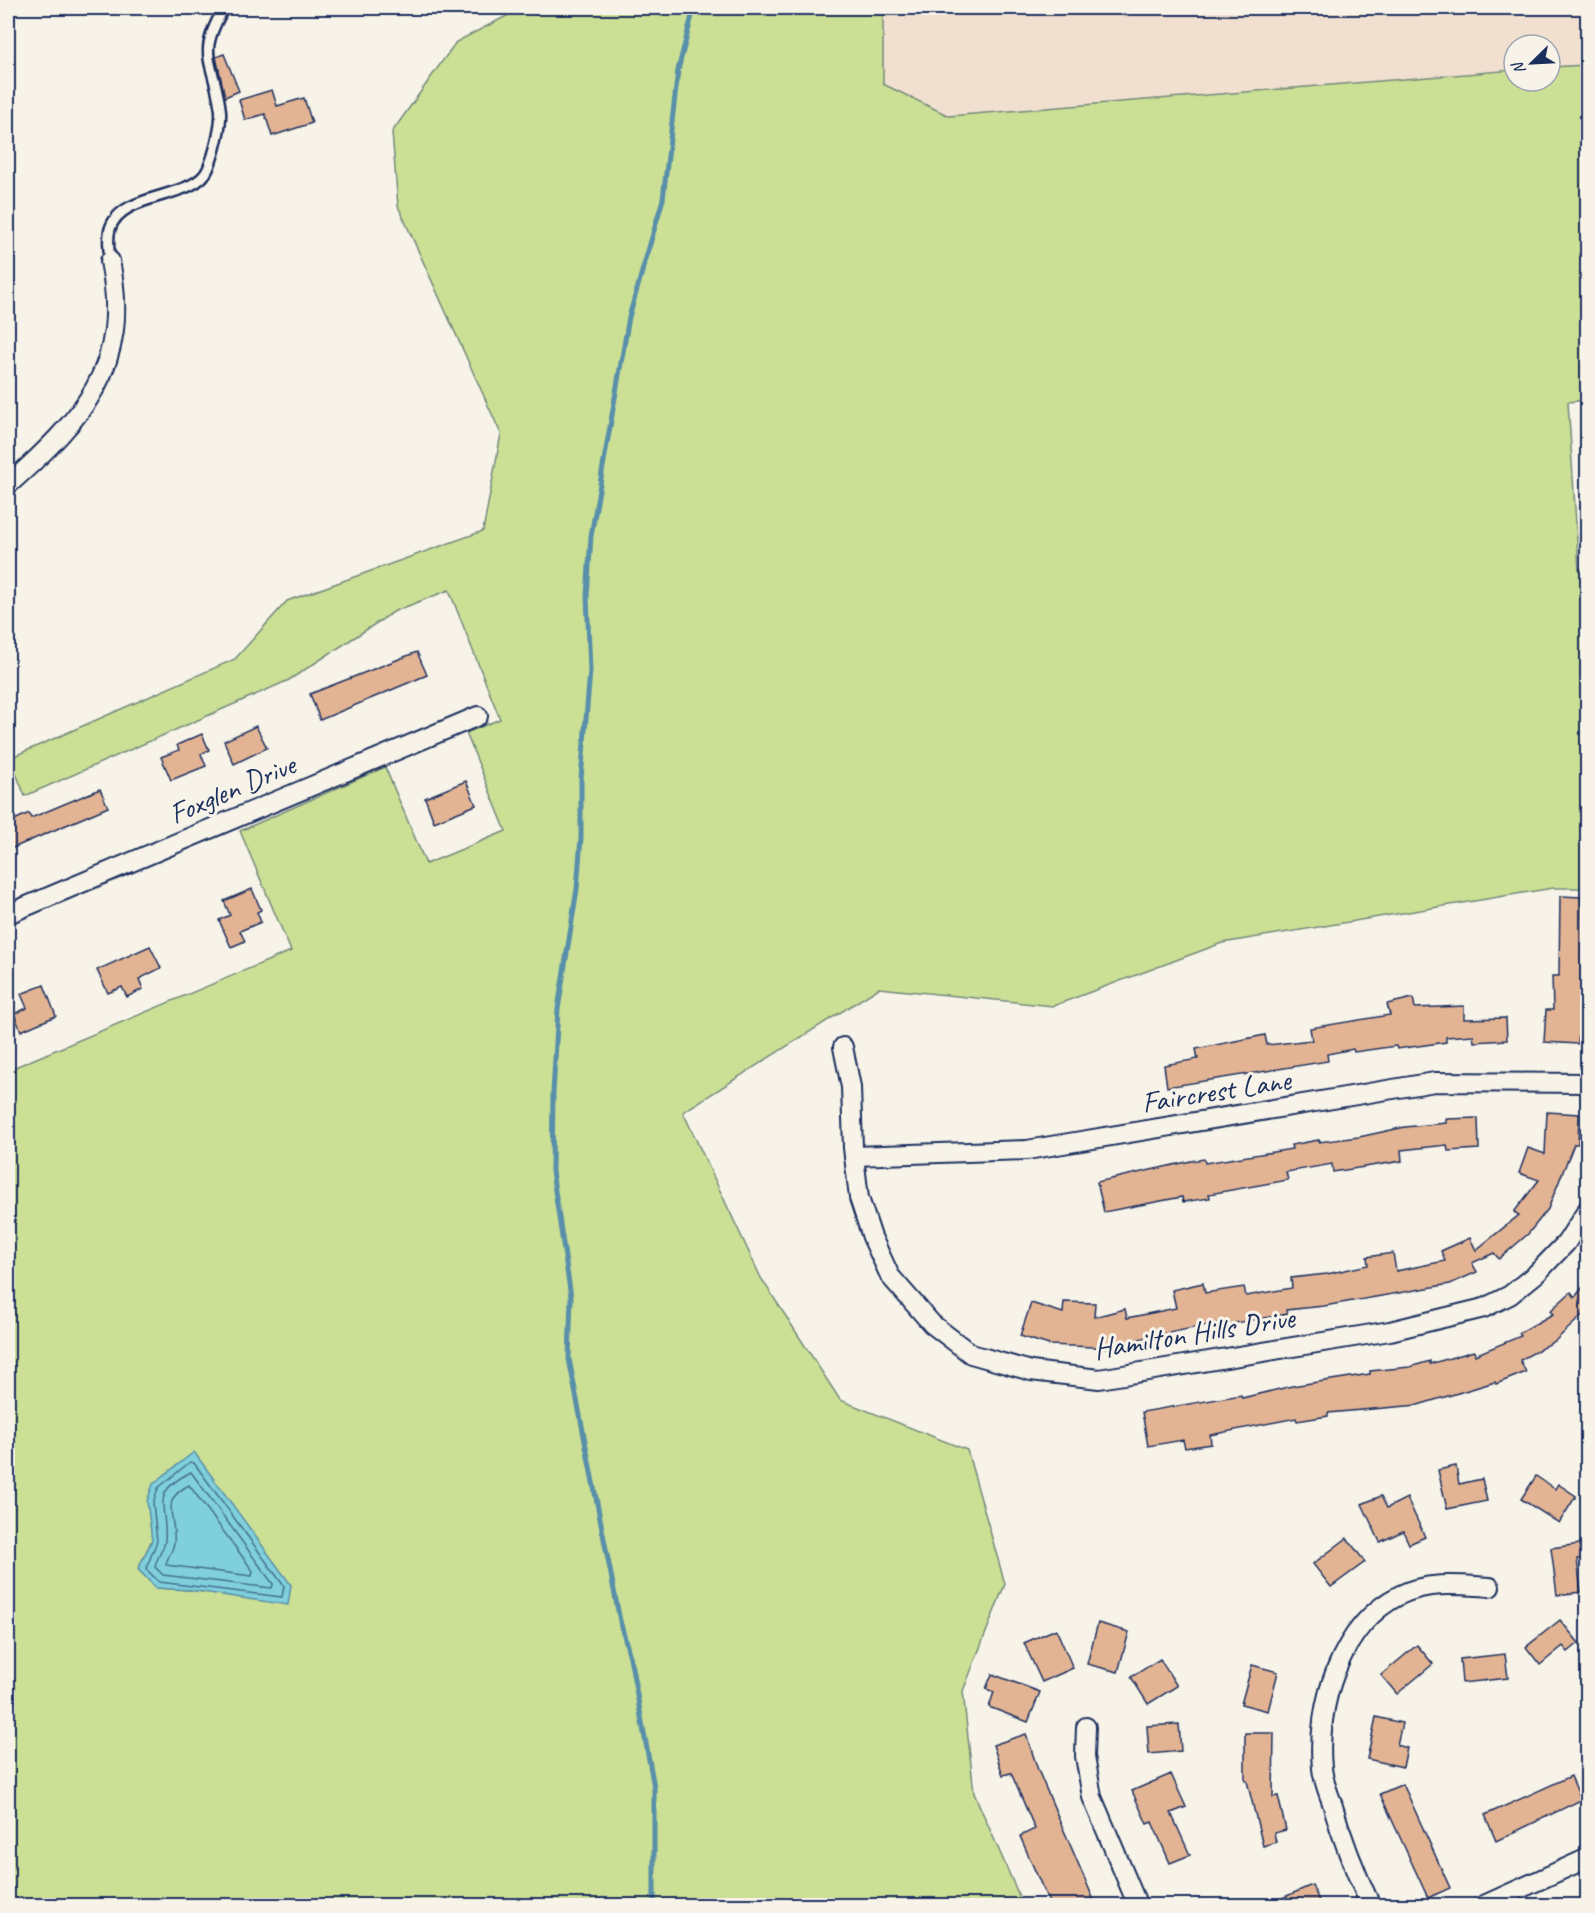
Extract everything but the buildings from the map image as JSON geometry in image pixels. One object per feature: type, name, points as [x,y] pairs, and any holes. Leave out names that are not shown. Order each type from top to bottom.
[{"type":"street","points":[[8,485],[52,446],[84,410],[108,362],[117,320],[117,294],[110,261]]},
{"type":"street","name":"Foxglen Drive","points":[[8,914],[478,716]]},
{"type":"street","name":"Hamilton Hills Drive","points":[[843,1047],[851,1087],[854,1156],[859,1198],[872,1237],[890,1276],[932,1324],[971,1354],[1057,1376],[1099,1379],[1390,1331],[1484,1308],[1510,1295],[1537,1273],[1566,1243],[1587,1209]]},
{"type":"street","name":"Faircrest Lane","points":[[854,1156],[1027,1150],[1435,1082],[1587,1083]]},
{"type":"street","points":[[1371,1905],[1345,1849],[1322,1771],[1320,1734],[1329,1693],[1344,1651],[1369,1616],[1401,1594],[1439,1584],[1490,1587]]},
{"type":"street","points":[[1086,1727],[1085,1756],[1092,1797],[1138,1905]]},
{"type":"street","points":[[1482,1905],[1587,1858]]},
{"type":"lane","points":[[110,261],[110,226],[120,214],[152,198],[196,182],[208,171],[221,120],[207,48],[208,37],[224,8]]},
{"type":"shaded area","points":[[883,8],[1587,8],[1587,65],[1562,66],[1562,33],[1502,33],[1502,71],[949,116],[883,84]]},
{"type":"green space","points":[[522,8],[883,8],[883,84],[949,116],[1502,71],[1502,93],[1562,93],[1562,66],[1587,65],[1587,400],[1568,402],[1579,569],[1588,570],[1587,888],[1553,888],[1222,943],[1053,1006],[879,988],[683,1112],[761,1278],[840,1400],[967,1450],[1005,1584],[963,1691],[974,1793],[1023,1905],[8,1906],[8,1070],[291,951],[240,831],[385,767],[426,864],[506,831],[466,733],[500,719],[449,590],[395,611],[289,680],[25,796],[10,758],[235,659],[287,601],[483,531],[501,434],[398,206],[392,132],[456,42]],"holes":[[[152,1540],[288,1604],[190,1590],[156,1588],[138,1569]]]},
{"type":"water","points":[[194,1452],[291,1585],[288,1605],[190,1590],[156,1588],[138,1569],[152,1540],[147,1501],[153,1484]]},
{"type":"waterway","points":[[654,1906],[654,1787],[569,1359],[571,1297],[552,1171],[553,1093],[558,1009],[577,889],[581,838],[581,779],[590,671],[587,596],[591,536],[629,317],[663,199],[678,70],[694,8]]}]
